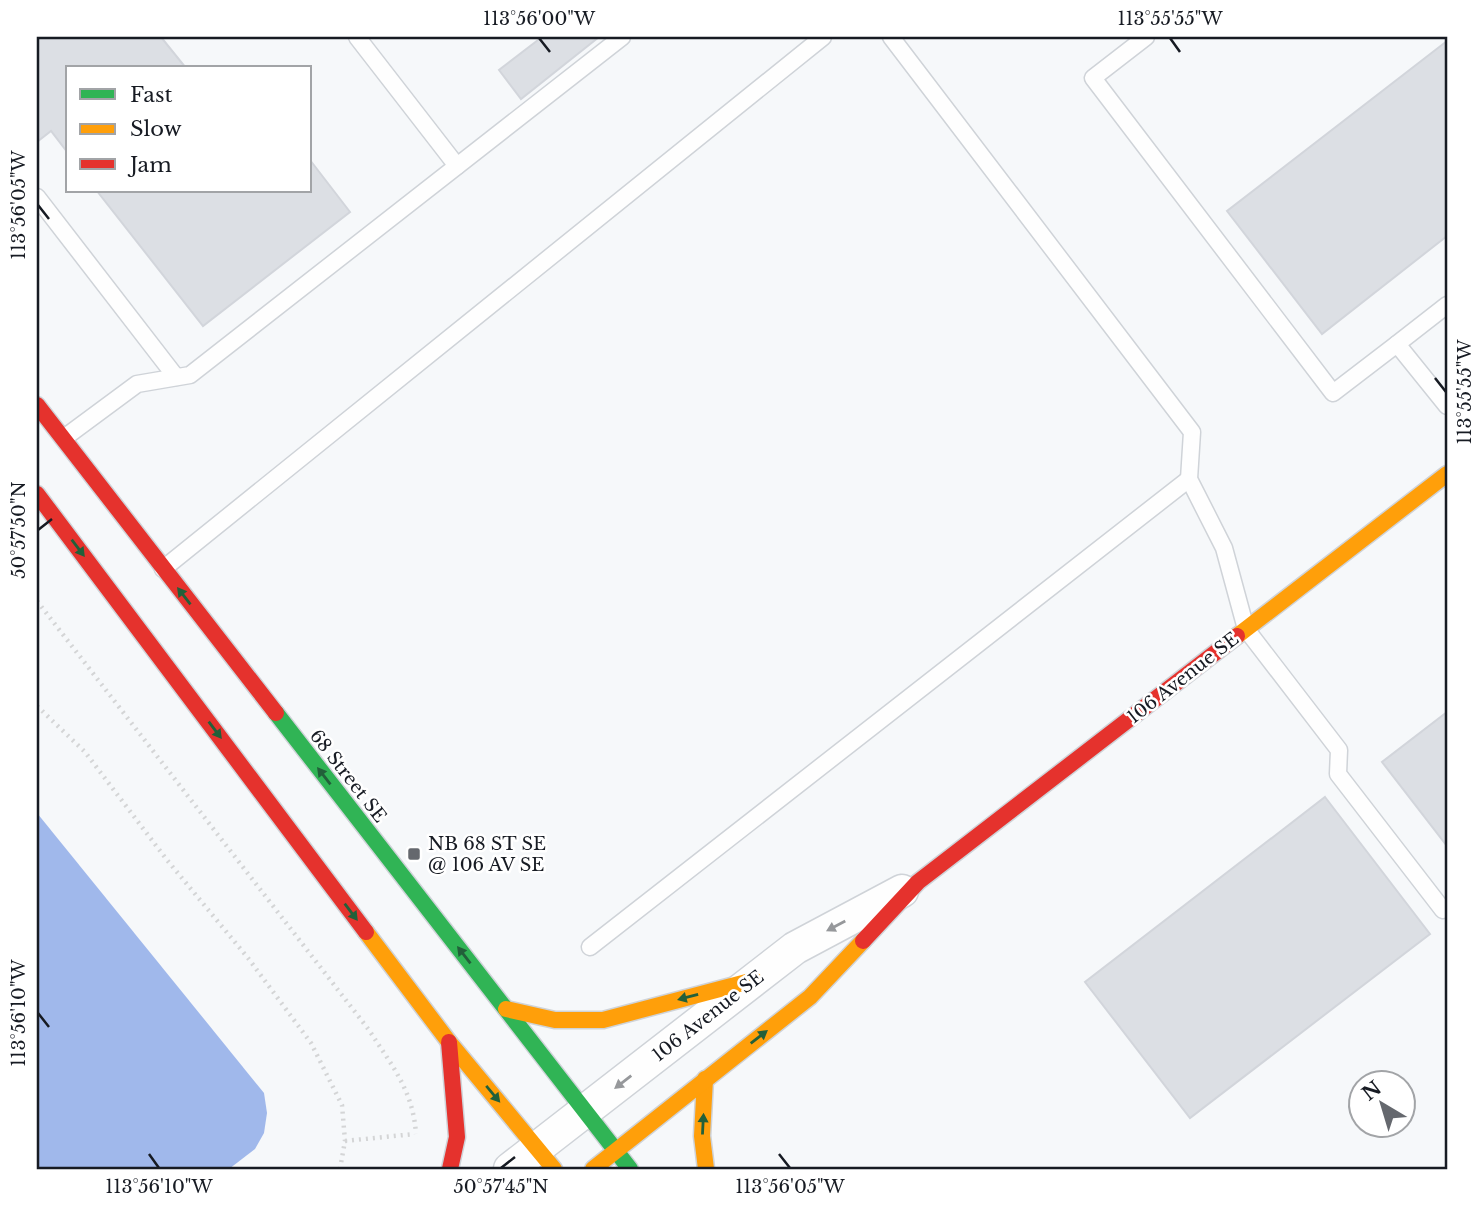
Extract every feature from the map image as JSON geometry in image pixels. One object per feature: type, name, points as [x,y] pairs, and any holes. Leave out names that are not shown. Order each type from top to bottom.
[{"type":"street","name":"68 Street SE","points":[[37,405],[630,1169]]},
{"type":"street","name":"106 Avenue SE","points":[[593,1169],[810,997],[918,882],[1447,474]]},
{"type":"street","points":[[37,494],[449,1042],[546,1159]]},
{"type":"street","name":"106 Avenue SE","points":[[510,1169],[546,1159],[586,1111],[795,948],[918,882]]},
{"type":"street","points":[[506,1009],[555,1020],[603,1020],[754,980]]},
{"type":"street","points":[[449,1042],[457,1137],[450,1169]]},
{"type":"street","points":[[705,1079],[702,1136],[706,1169]]},
{"type":"lane","points":[[357,37],[457,166]]},
{"type":"lane","points":[[62,439],[137,384],[190,375],[622,37]]},
{"type":"lane","points":[[163,569],[823,37]]},
{"type":"lane","points":[[891,37],[1192,432],[1189,479],[1224,548],[1246,629],[1339,750],[1338,774],[1443,910]]},
{"type":"lane","points":[[1146,37],[1093,78],[1333,393],[1447,305]]},
{"type":"lane","points":[[37,197],[176,377]]},
{"type":"lane","points":[[1397,344],[1447,407]]},
{"type":"lane","points":[[590,947],[1189,479]]},
{"type":"path","points":[[37,601],[369,1030],[409,1095],[415,1116],[415,1134],[345,1142]]},
{"type":"path","points":[[37,706],[85,752],[312,1043],[342,1105],[345,1142],[340,1169]]},
{"type":"water","points":[[37,813],[264,1093],[267,1113],[264,1133],[255,1149],[229,1169],[37,1169]]},
{"type":"building","points":[[37,37],[161,37],[184,66],[66,66],[66,150],[51,131],[37,142]]},
{"type":"building","points":[[542,37],[599,37],[521,99],[499,70]]},
{"type":"building","points":[[1447,41],[1447,236],[1322,334],[1227,211]]},
{"type":"building","points":[[312,163],[350,212],[203,326],[98,192],[312,192]]},
{"type":"building","points":[[1447,712],[1447,846],[1382,762]]},
{"type":"building","points":[[1325,797],[1430,934],[1190,1118],[1085,982]]},
{"type":"traffic: fast","points":[[276,713],[630,1169]]},
{"type":"traffic: slow","points":[[1237,636],[1447,474]]},
{"type":"traffic: slow","points":[[366,932],[449,1042],[554,1169]]},
{"type":"traffic: slow","points":[[593,1169],[810,997],[863,941]]},
{"type":"traffic: slow","points":[[506,1009],[555,1020],[603,1020],[754,980]]},
{"type":"traffic: slow","points":[[705,1079],[702,1136],[706,1169]]},
{"type":"traffic: jam","points":[[37,405],[276,713]]},
{"type":"traffic: jam","points":[[37,494],[366,932]]},
{"type":"traffic: jam","points":[[863,941],[918,882],[1237,636]]},
{"type":"traffic: jam","points":[[449,1042],[457,1137],[450,1169]]},
{"type":"place","name":"NB 68 ST SE @ 106 AV SE","points":[[414,854]]}]
